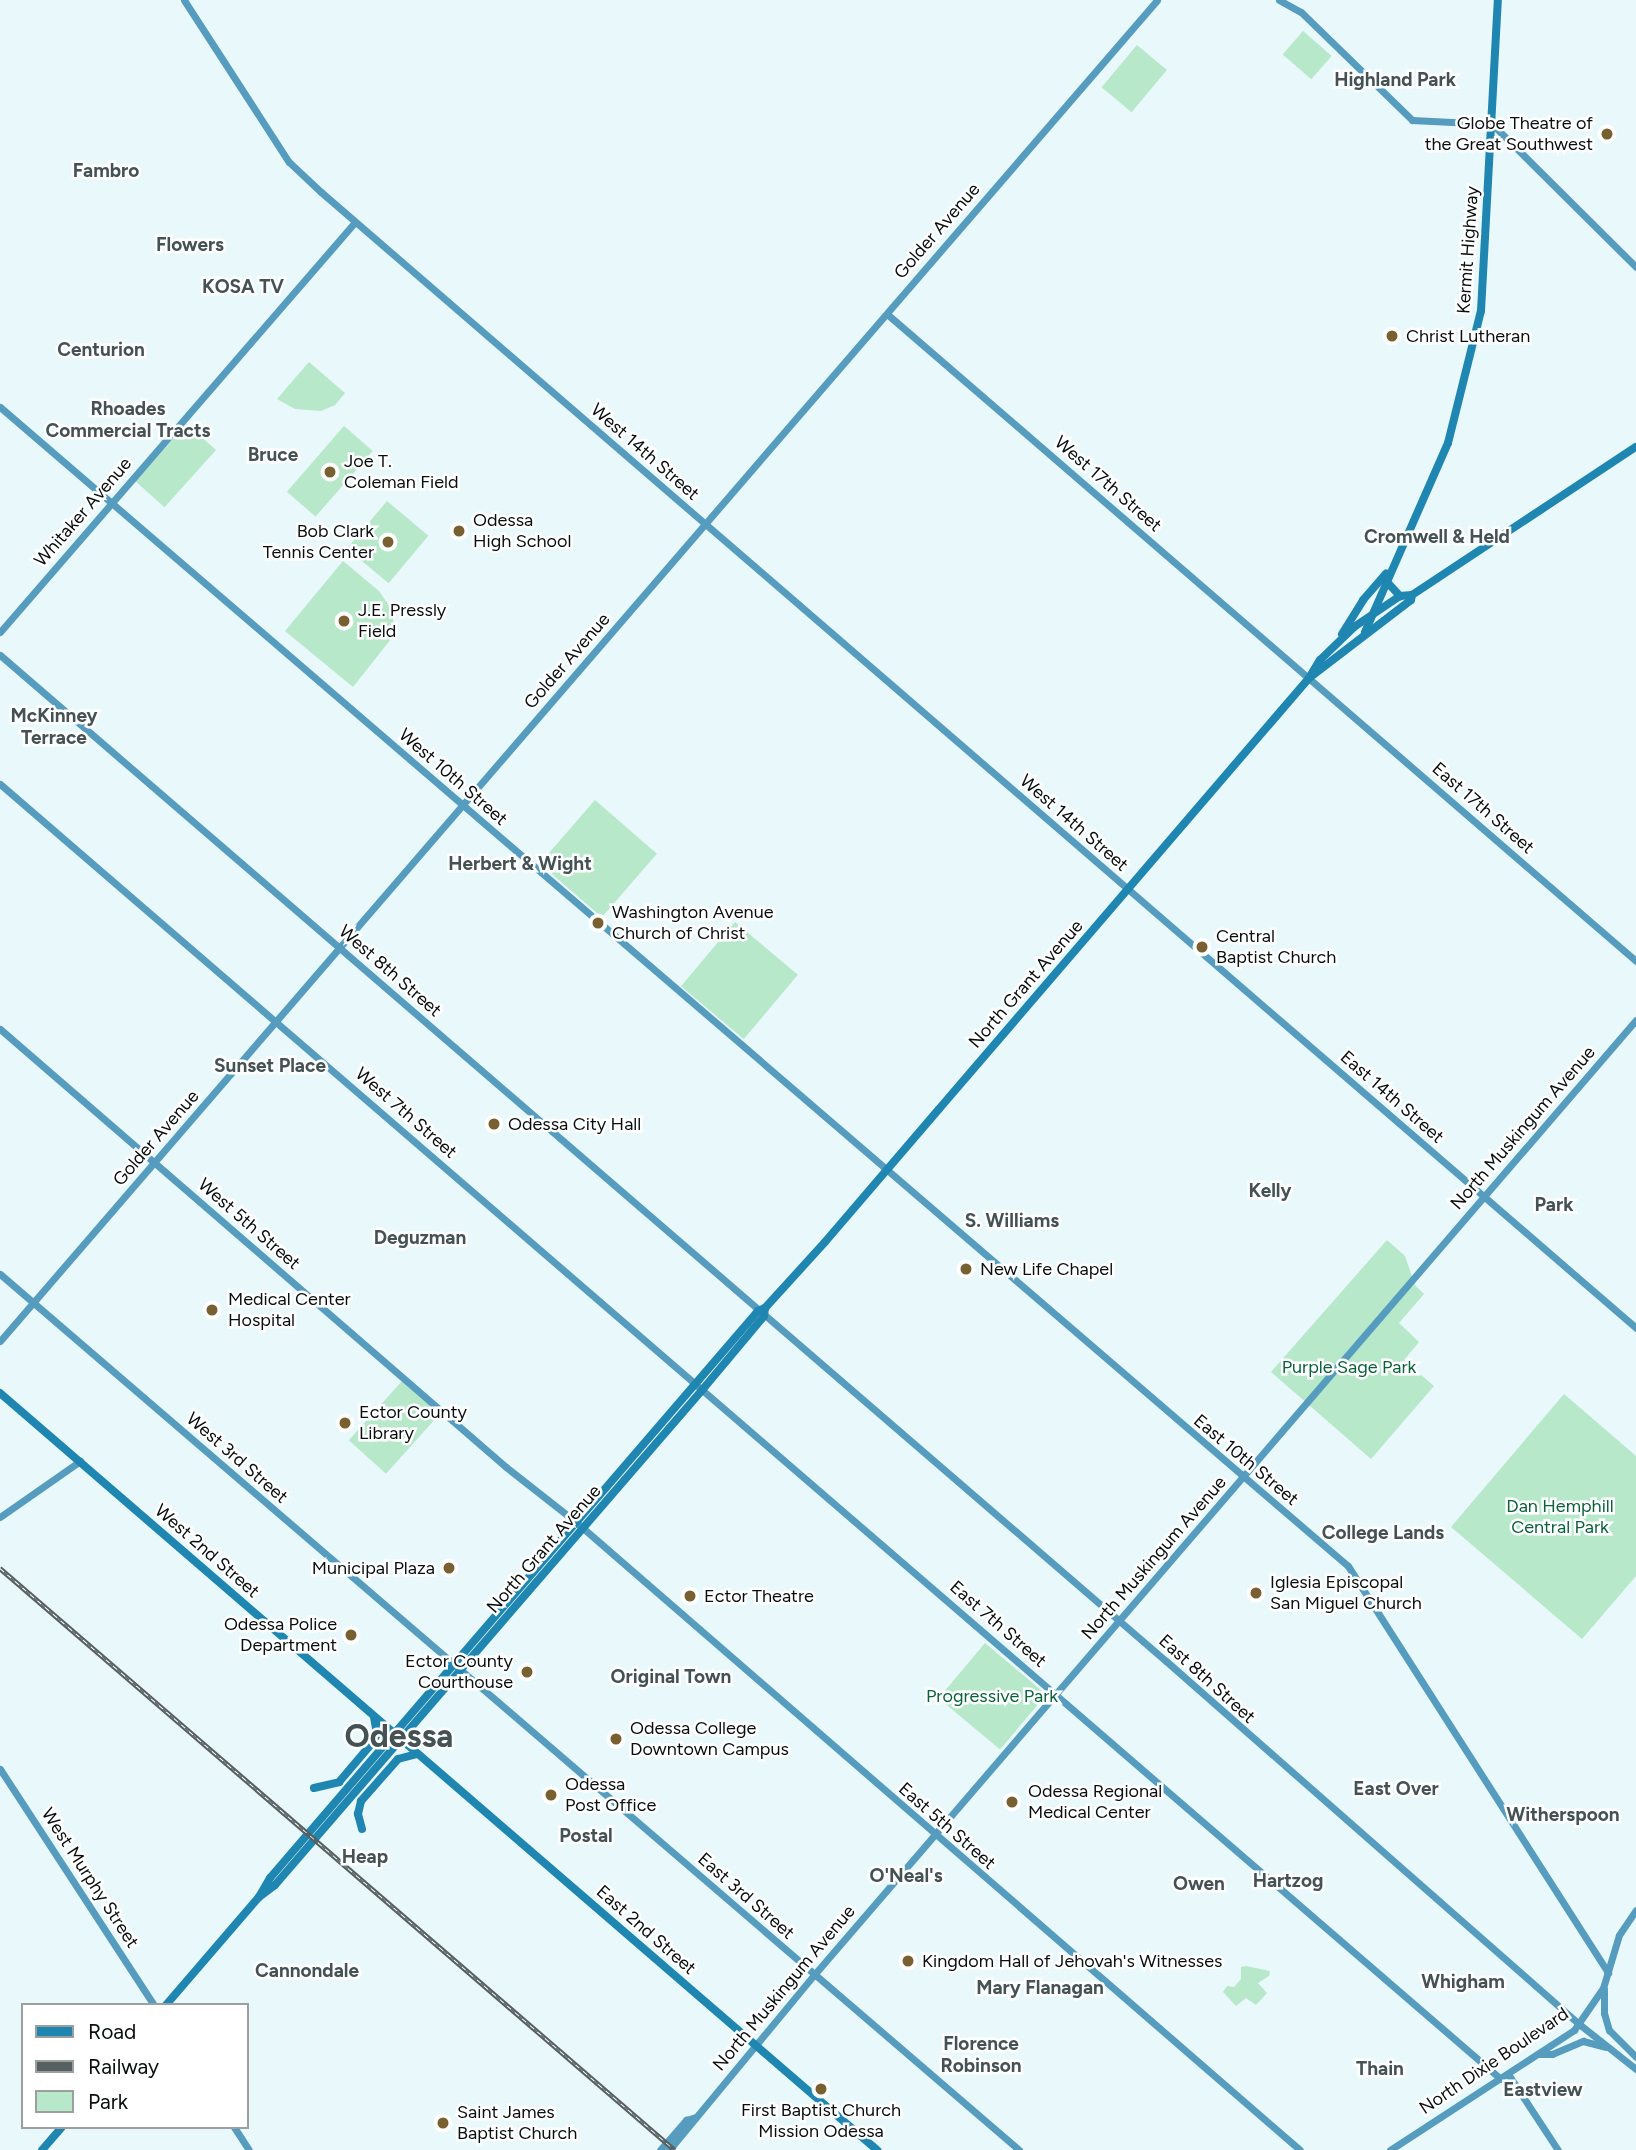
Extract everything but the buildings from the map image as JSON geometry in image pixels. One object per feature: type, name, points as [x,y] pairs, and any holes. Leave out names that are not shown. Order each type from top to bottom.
[{"type":"main road","name":"Kermit Highway","points":[[1365,632],[1451,433],[1481,311],[1498,0]]},
{"type":"main road","points":[[1339,639],[1400,596],[1412,595],[1636,447]]},
{"type":"main road","name":"Kermit Highway","points":[[1339,639],[1363,600],[1390,570]]},
{"type":"main road","points":[[1386,581],[1400,596]]},
{"type":"main road","points":[[1365,632],[1410,600],[1412,595]]},
{"type":"main road","name":"North Grant Avenue","points":[[1309,678],[1322,672],[1365,632]]},
{"type":"main road","name":"North Grant Avenue","points":[[168,2003],[259,1897],[270,1878],[338,1805],[886,1171],[1309,678],[1320,660],[1339,639]]},
{"type":"main road","name":"West 2nd Street","points":[[0,1393],[397,1737]]},
{"type":"main road","points":[[314,1788],[340,1782],[373,1742],[377,1734],[374,1717]]},
{"type":"main road","name":"East 2nd Street","points":[[397,1737],[877,2150]]},
{"type":"main road","points":[[362,1829],[358,1811],[364,1798],[398,1759],[416,1754]]},
{"type":"main road","points":[[42,2150],[60,2129]]},
{"type":"street","name":"West 14th Street","points":[[184,0],[289,162],[1128,890]]},
{"type":"street","name":"Golder Avenue","points":[[0,1341],[1157,0]]},
{"type":"street","points":[[1279,0],[1300,12],[1412,120],[1492,124],[1636,267]]},
{"type":"street","name":"Whitaker Avenue","points":[[0,632],[355,222]]},
{"type":"street","name":"West 17th Street","points":[[887,314],[1309,678]]},
{"type":"street","name":"West 10th Street","points":[[0,407],[886,1171]]},
{"type":"street","name":"West 8th Street","points":[[0,655],[762,1312]]},
{"type":"street","name":"East 17th Street","points":[[1309,678],[1636,961]]},
{"type":"street","name":"West 7th Street","points":[[0,784],[700,1386]]},
{"type":"street","name":"East 14th Street","points":[[1128,890],[1636,1328]]},
{"type":"street","name":"North Muskingum Avenue","points":[[660,2150],[669,2147],[695,2117],[813,1976],[1636,1020]]},
{"type":"street","name":"West 5th Street","points":[[0,1029],[506,1467],[580,1525]]},
{"type":"street","name":"East 10th Street","points":[[886,1171],[1348,1566],[1608,1973]]},
{"type":"street","name":"West 3rd Street","points":[[0,1274],[458,1666]]},
{"type":"street","name":"East 8th Street","points":[[762,1312],[1579,2024],[1613,2051],[1636,2064]]},
{"type":"street","name":"East 7th Street","points":[[700,1386],[1056,1695],[1504,2076],[1558,2150]]},
{"type":"street","points":[[2,1516],[79,1461]]},
{"type":"street","name":"East 5th Street","points":[[580,1525],[1300,2150]]},
{"type":"street","name":"East 3rd Street","points":[[458,1666],[813,1976],[1019,2150]]},
{"type":"street","name":"West Murphy Street","points":[[0,1769],[153,2003]]},
{"type":"street","name":"North Dixie Boulevard","points":[[1390,2150],[1539,2054],[1579,2024],[1604,1989],[1619,1935],[1636,1909]]},
{"type":"street","points":[[1604,1989],[1604,2013],[1609,2030],[1636,2064]]},
{"type":"street","points":[[1539,2054],[1552,2053],[1583,2041],[1613,2051]]},
{"type":"street","points":[[235,2129],[249,2150]]},
{"type":"green space","points":[[1303,31],[1332,56],[1311,79],[1283,54]]},
{"type":"green space","points":[[1137,45],[1167,70],[1132,112],[1102,87]]},
{"type":"green space","points":[[309,362],[345,393],[335,405],[321,411],[295,409],[277,399]]},
{"type":"green space","points":[[187,424],[216,450],[164,507],[135,481]]},
{"type":"green space","name":"Joe T. Coleman Field","points":[[344,426],[373,451],[316,517],[287,492]]},
{"type":"green space","name":"Bob Clark Tennis Center","points":[[387,501],[428,536],[389,583],[347,548]]},
{"type":"green space","name":"J.E. Pressly Field","points":[[343,561],[379,591],[392,610],[395,634],[353,687],[285,631]]},
{"type":"green space","points":[[595,800],[657,854],[602,917],[540,863]]},
{"type":"green space","points":[[735,922],[798,975],[744,1039],[681,986]]},
{"type":"green space","name":"Purple Sage Park","points":[[1387,1240],[1405,1256],[1415,1285],[1424,1294],[1399,1323],[1419,1342],[1404,1360],[1434,1386],[1371,1459],[1271,1372]]},
{"type":"green space","points":[[403,1380],[440,1413],[386,1474],[349,1440]]},
{"type":"green space","name":"Dan Hemphill Central Park","points":[[1564,1394],[1636,1456],[1636,1576],[1582,1639],[1451,1527]]},
{"type":"green space","name":"Progressive Park","points":[[985,1643],[1046,1694],[1000,1750],[939,1698]]},
{"type":"green space","points":[[1241,1967],[1270,1971],[1269,1976],[1258,1983],[1267,1993],[1256,2005],[1246,1998],[1236,2006],[1223,1992],[1227,1986],[1234,1987],[1241,1979]]},
{"type":"railway","points":[[0,1568],[675,2150]]},
{"type":"place","name":"Globe Theatre of the Great Southwest","points":[[1607,134]]},
{"type":"place","name":"Christ Lutheran","points":[[1392,336]]},
{"type":"place","name":"Joe T. Coleman Field","points":[[330,472]]},
{"type":"place","name":"Odessa High School","points":[[459,531]]},
{"type":"place","name":"Bob Clark Tennis Center","points":[[388,542]]},
{"type":"place","name":"J.E. Pressly Field","points":[[344,621]]},
{"type":"place","name":"Washington Avenue Church of Christ","points":[[598,923]]},
{"type":"place","name":"Central Baptist Church","points":[[1202,947]]},
{"type":"place","name":"Odessa City Hall","points":[[494,1124]]},
{"type":"place","name":"New Life Chapel","points":[[966,1269]]},
{"type":"place","name":"Medical Center Hospital","points":[[212,1310]]},
{"type":"place","name":"Ector County Library","points":[[345,1423]]},
{"type":"place","name":"Municipal Plaza","points":[[449,1568]]},
{"type":"place","name":"Iglesia Episcopal San Miguel Church","points":[[1256,1593]]},
{"type":"place","name":"Ector Theatre","points":[[690,1596]]},
{"type":"place","name":"Odessa Police Department","points":[[351,1635]]},
{"type":"place","name":"Ector County Courthouse","points":[[527,1672]]},
{"type":"place","name":"Odessa College Downtown Campus","points":[[616,1739]]},
{"type":"place","name":"Odessa Post Office","points":[[551,1795]]},
{"type":"place","name":"Odessa Regional Medical Center","points":[[1012,1802]]},
{"type":"place","name":"Kingdom Hall of Jehovah's Witnesses","points":[[908,1961]]},
{"type":"place","name":"First Baptist Church Mission Odessa","points":[[821,2089]]},
{"type":"place","name":"Saint James Baptist Church","points":[[443,2123]]},
{"type":"district","name":"Highland Park","points":[[1395,80]]},
{"type":"district","name":"Fambro","points":[[106,171]]},
{"type":"district","name":"Flowers","points":[[190,245]]},
{"type":"district","name":"KOSA TV","points":[[243,287]]},
{"type":"district","name":"Centurion","points":[[101,350]]},
{"type":"district","name":"Rhoades Commercial Tracts","points":[[128,420]]},
{"type":"district","name":"Bruce","points":[[273,455]]},
{"type":"district","name":"Cromwell & Held","points":[[1437,537]]},
{"type":"district","name":"McKinney Terrace","points":[[54,727]]},
{"type":"district","name":"Herbert & Wight","points":[[520,864]]},
{"type":"district","name":"Sunset Place","points":[[270,1066]]},
{"type":"district","name":"Kelly","points":[[1270,1191]]},
{"type":"district","name":"Park","points":[[1554,1205]]},
{"type":"district","name":"S. Williams","points":[[1012,1221]]},
{"type":"district","name":"Deguzman","points":[[420,1238]]},
{"type":"district","name":"College Lands","points":[[1383,1533]]},
{"type":"district","name":"Original Town","points":[[671,1677]]},
{"type":"district","name":"Odessa","points":[[399,1736]]},
{"type":"district","name":"East Over","points":[[1396,1789]]},
{"type":"district","name":"Witherspoon","points":[[1563,1815]]},
{"type":"district","name":"Postal","points":[[586,1836]]},
{"type":"district","name":"Heap","points":[[365,1857]]},
{"type":"district","name":"O'Neal's","points":[[906,1876]]},
{"type":"district","name":"Hartzog","points":[[1288,1881]]},
{"type":"district","name":"Owen","points":[[1199,1884]]},
{"type":"district","name":"Cannondale","points":[[307,1971]]},
{"type":"district","name":"Whigham","points":[[1463,1982]]},
{"type":"district","name":"Mary Flanagan","points":[[1040,1988]]},
{"type":"district","name":"Florence Robinson","points":[[981,2055]]},
{"type":"district","name":"Thain","points":[[1380,2069]]},
{"type":"district","name":"Eastview","points":[[1543,2090]]}]
